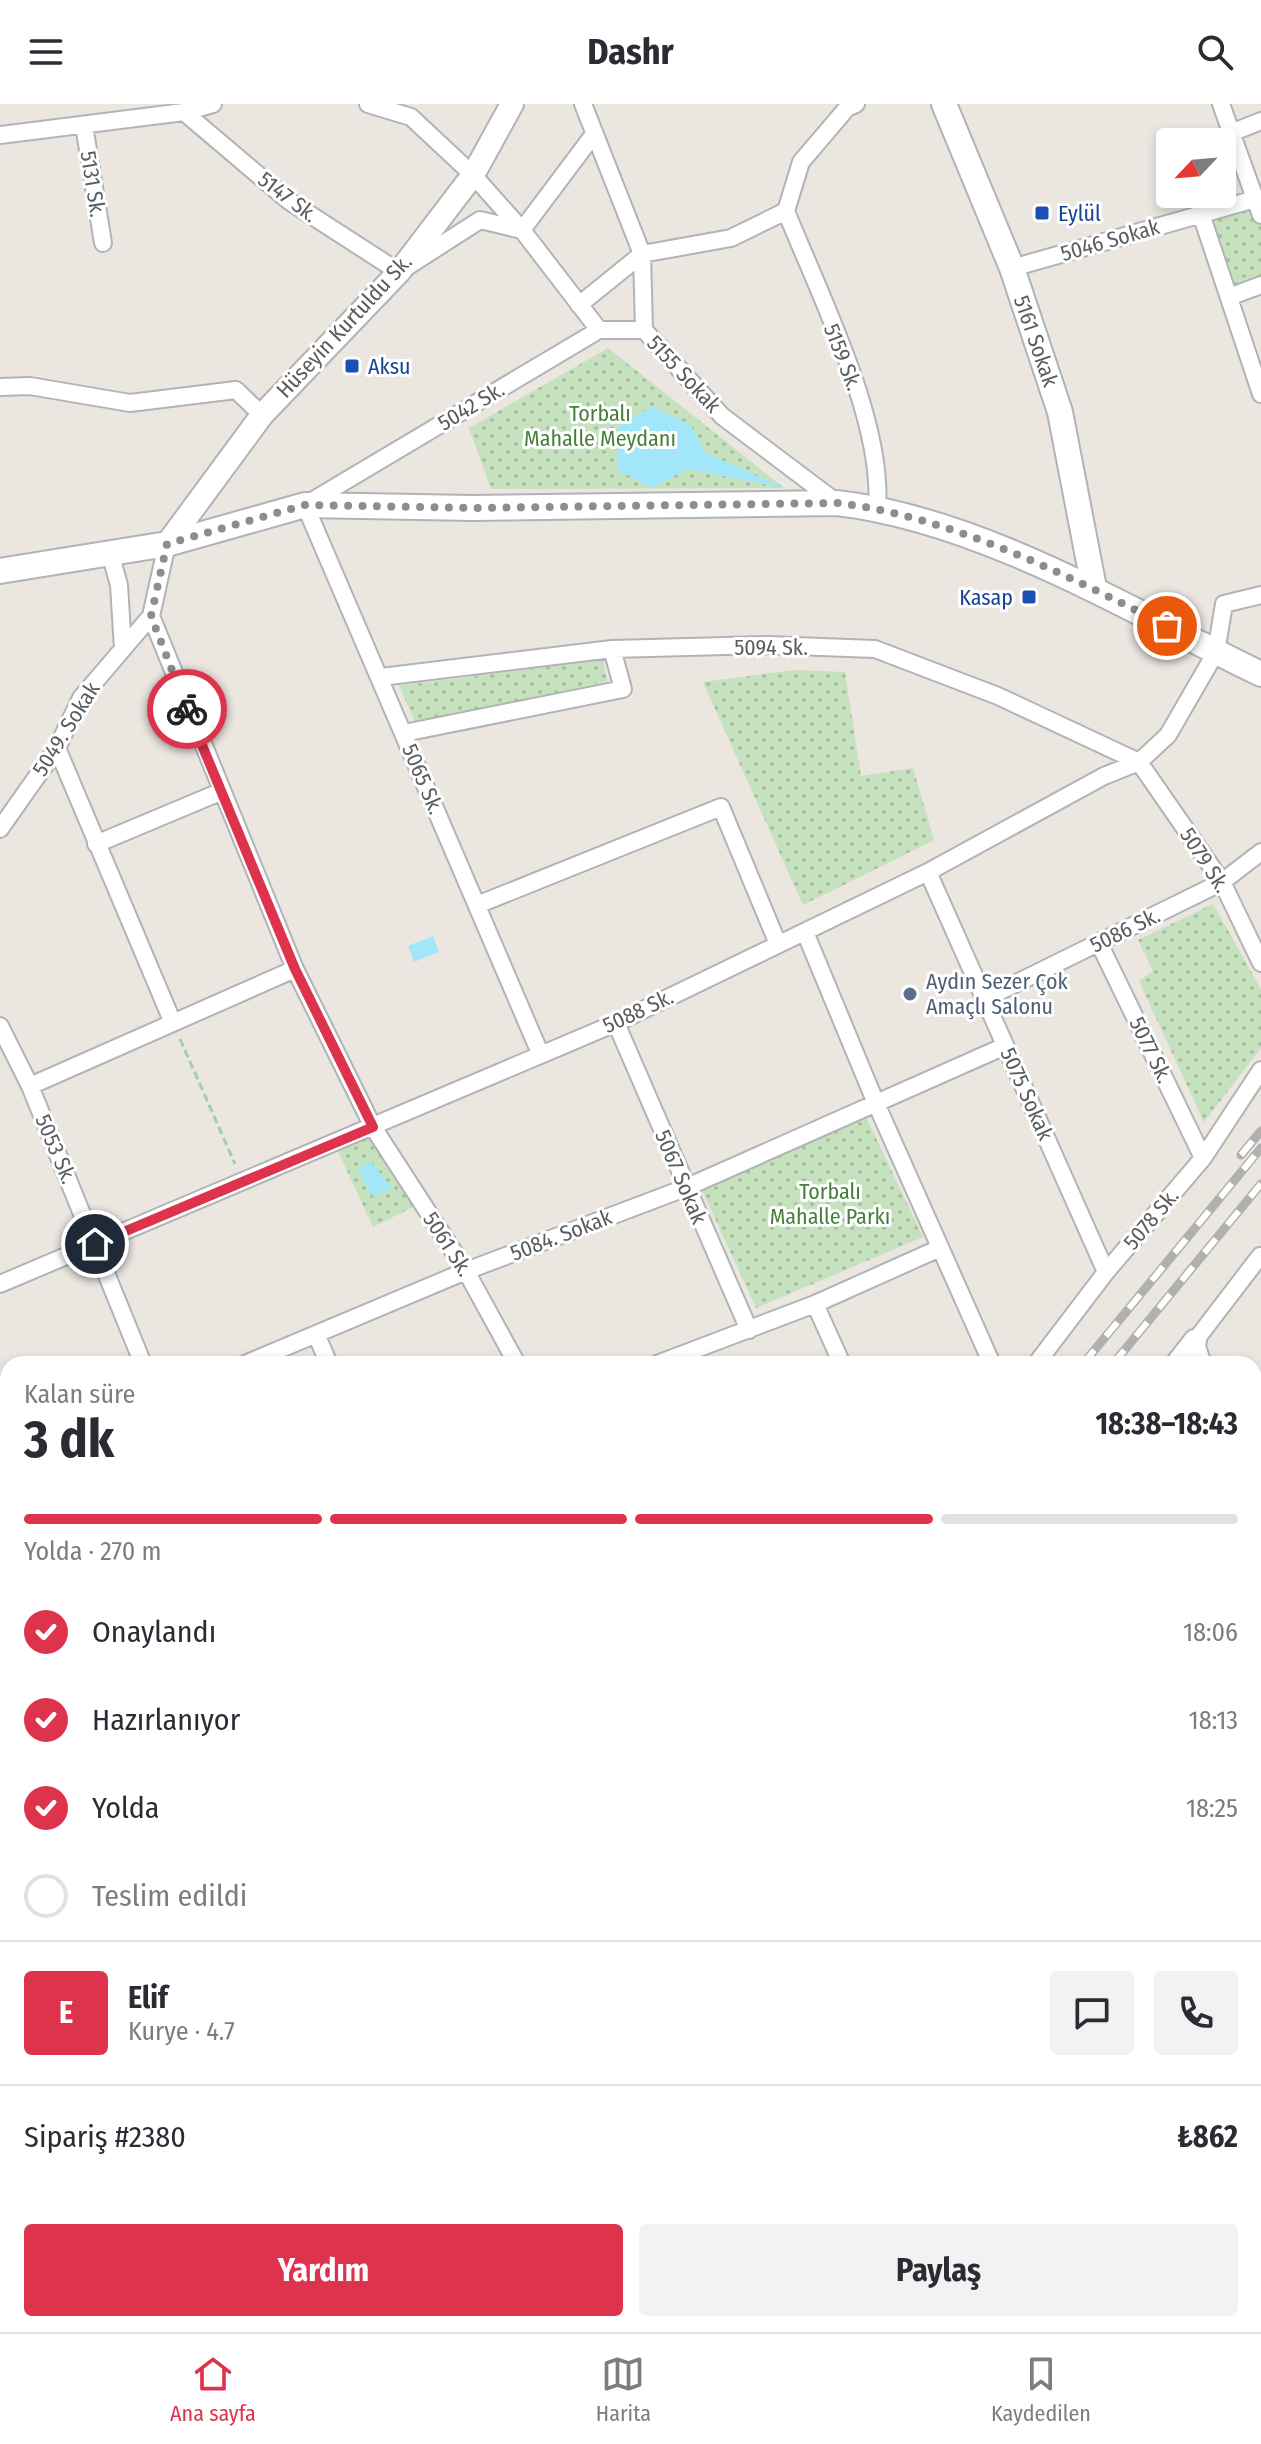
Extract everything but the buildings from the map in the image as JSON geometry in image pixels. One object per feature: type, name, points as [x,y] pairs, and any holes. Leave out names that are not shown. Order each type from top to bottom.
[{"type":"main road","name":"5161 Sokak","points":[[944,104],[1012,268],[1060,412],[1094,588]]},
{"type":"main road","points":[[0,571],[167,544],[305,505],[473,508],[837,503],[877,508],[997,548],[1094,588],[1261,674]]},
{"type":"street","points":[[0,135],[84,125],[135,111],[184,112],[213,104]]},
{"type":"street","points":[[368,104],[411,117],[473,175],[522,230],[599,330],[644,330]]},
{"type":"street","name":"Hüseyin Kurtuldu Sk.","points":[[167,544],[262,415],[399,272],[473,175],[512,104]]},
{"type":"street","name":"5155 Sokak","points":[[583,104],[642,254],[644,330],[722,416],[837,503]]},
{"type":"street","points":[[579,305],[642,254],[731,238],[786,211],[801,162],[847,108],[856,104]]},
{"type":"street","points":[[1221,104],[1229,128]]},
{"type":"street","name":"5147 Sk.","points":[[184,112],[289,201],[399,272]]},
{"type":"street","points":[[1236,131],[1261,121]]},
{"type":"street","name":"5131 Sk.","points":[[84,125],[103,243]]},
{"type":"street","points":[[522,230],[594,134]]},
{"type":"street","points":[[1236,147],[1261,215]]},
{"type":"street","name":"5046 Sokak","points":[[1012,268],[1255,199]]},
{"type":"street","name":"5159 Sk.","points":[[786,211],[868,421],[879,483],[877,508]]},
{"type":"street","points":[[1201,214],[1261,394]]},
{"type":"street","points":[[399,272],[480,220],[522,230]]},
{"type":"street","points":[[1229,297],[1261,285]]},
{"type":"street","name":"5042 Sk.","points":[[305,505],[599,330]]},
{"type":"street","points":[[0,387],[30,386],[130,403],[236,390],[262,415]]},
{"type":"street","name":"5065 Sk.","points":[[305,505],[540,1053]]},
{"type":"street","name":"5049. Sokak","points":[[0,829],[57,748],[81,698],[151,616],[167,544]]},
{"type":"street","points":[[110,553],[119,585],[123,649]]},
{"type":"street","points":[[1216,652],[1224,604],[1261,595]]},
{"type":"street","name":"5061 Sk.","points":[[151,616],[220,792],[295,969],[373,1127],[466,1271],[513,1356]]},
{"type":"street","name":"5094 Sk.","points":[[381,677],[612,649],[768,645],[875,649],[998,696],[1139,762]]},
{"type":"street","points":[[404,733],[623,689],[612,649]]},
{"type":"street","name":"5088 Sk.","points":[[0,1284],[616,1023],[928,872],[1104,776],[1139,762],[1168,735],[1216,652]]},
{"type":"street","points":[[57,748],[173,1023]]},
{"type":"street","name":"5079 Sk.","points":[[1139,762],[1222,882],[1261,963]]},
{"type":"street","points":[[96,844],[220,792]]},
{"type":"street","points":[[477,905],[721,807],[778,944]]},
{"type":"street","name":"5086 Sk.","points":[[984,999],[1222,882],[1261,852]]},
{"type":"street","name":"5075 Sokak","points":[[928,872],[1106,1272]]},
{"type":"street","points":[[805,932],[875,1101],[988,1356]]},
{"type":"street","name":"5077 Sk.","points":[[1099,943],[1203,1158]]},
{"type":"street","points":[[30,1086],[295,969]]},
{"type":"street","name":"5067 Sokak","points":[[616,1023],[749,1330]]},
{"type":"street","name":"5053 Sk.","points":[[0,1026],[30,1086],[140,1356]]},
{"type":"street","name":"5084. Sokak","points":[[264,1356],[466,1271],[685,1188],[875,1101],[1005,1046]]},
{"type":"street","name":"5078 Sk.","points":[[1042,1356],[1106,1272],[1203,1158],[1261,1070]]},
{"type":"street","points":[[693,1356],[940,1248]]},
{"type":"street","points":[[1183,1356],[1261,1256]]},
{"type":"street","points":[[815,1304],[838,1356]]},
{"type":"street","points":[[316,1334],[326,1356]]},
{"type":"street","points":[[1195,1341],[1200,1356]]},
{"type":"path","points":[[173,1023],[243,1182]]},
{"type":"green space","points":[[1255,199],[1261,215],[1261,285],[1229,297],[1201,214],[1236,208],[1236,204]]},
{"type":"green space","name":"Torbalı Mahalle Meydanı","points":[[608,348],[784,488],[491,489],[469,428]]},
{"type":"green space","points":[[603,660],[607,681],[416,724],[399,686]]},
{"type":"green space","points":[[794,670],[845,672],[861,776],[913,768],[934,840],[803,905],[703,682]]},
{"type":"green space","points":[[1213,904],[1261,989],[1261,1048],[1204,1122],[1139,981],[1153,971],[1138,940]]},
{"type":"green space","name":"Torbalı Mahalle Parkı","points":[[865,1115],[923,1237],[756,1308],[701,1188]]},
{"type":"green space","points":[[373,1127],[421,1203],[373,1227],[336,1147]]},
{"type":"water","points":[[652,406],[691,425],[705,452],[784,488],[687,469],[652,488],[617,470],[618,427]]},
{"type":"water","points":[[433,936],[439,952],[414,962],[408,946]]},
{"type":"water","points":[[371,1161],[392,1188],[373,1197],[358,1170]]},
{"type":"railway","points":[[1241,1155],[1261,1131]]},
{"type":"railway","points":[[1090,1356],[1261,1148]]},
{"type":"railway","points":[[1120,1356],[1261,1184]]},
{"type":"way so far","points":[[187,709],[151,616],[167,544],[305,505],[473,508],[837,503],[877,508],[997,548],[1094,588],[1167,626]]},
{"type":"place","name":"Eylül","points":[[1042,213]]},
{"type":"place","name":"Aksu","points":[[352,366]]},
{"type":"place","name":"Kasap","points":[[1029,597]]},
{"type":"place","name":"Aydın Sezer Çok Amaçlı Salonu","points":[[910,994]]},
{"type":"route","points":[[95,1244],[373,1127],[295,969],[187,709]]}]
